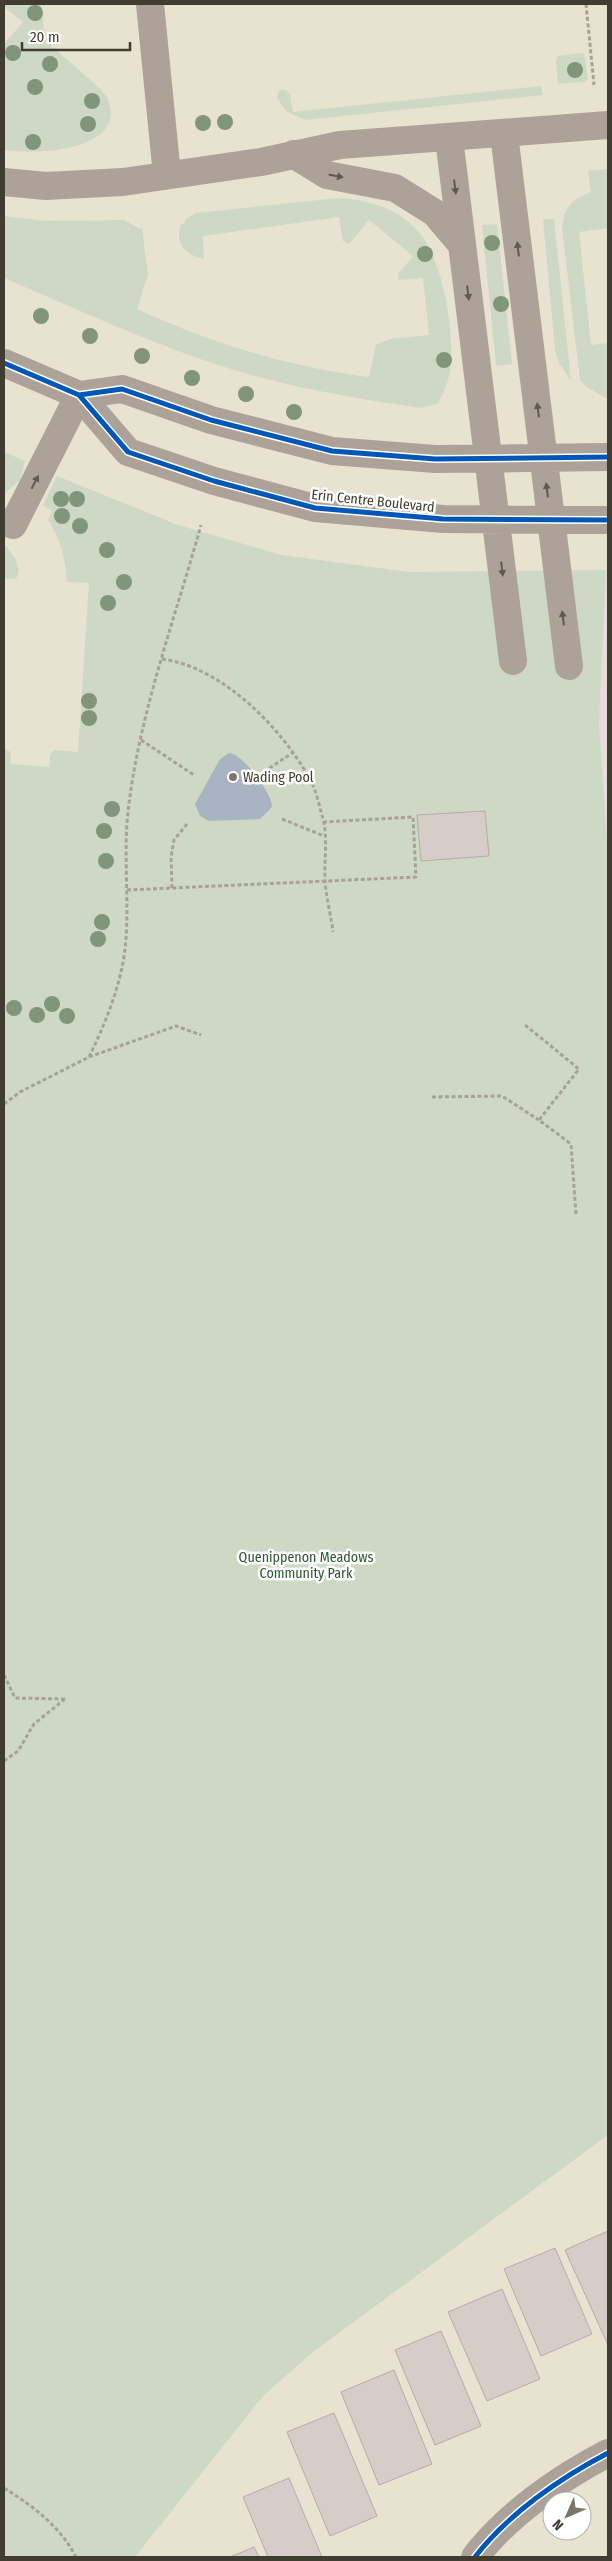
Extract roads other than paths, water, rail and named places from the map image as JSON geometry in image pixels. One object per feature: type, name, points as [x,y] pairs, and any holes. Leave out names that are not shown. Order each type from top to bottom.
[{"type":"street","points":[[150,4],[167,176]]},
{"type":"street","points":[[4,182],[46,186],[123,182],[261,162],[340,145],[608,125]]},
{"type":"street","points":[[504,134],[569,666]]},
{"type":"street","points":[[450,138],[513,661]]},
{"type":"street","points":[[293,154],[327,175],[395,188],[435,213],[462,245]]},
{"type":"street","name":"Erin Centre Boulevard","points":[[4,363],[80,395],[128,452],[214,481],[315,508],[443,519],[608,520]]},
{"type":"street","points":[[9,523],[80,395],[122,389],[211,420],[332,451],[435,460],[544,459],[608,456]]},
{"type":"street","points":[[475,2557],[493,2534],[566,2476],[608,2453]]},
{"type":"water","name":"Wading Pool","points":[[229,753],[235,755],[249,767],[268,793],[272,807],[260,819],[209,821],[200,816],[195,804],[220,759]]},
{"type":"place","name":"Wading Pool","points":[[233,777]]},
{"type":"park label","name":"Quenippenon Meadows Community Park","points":[[306,1565]]}]
